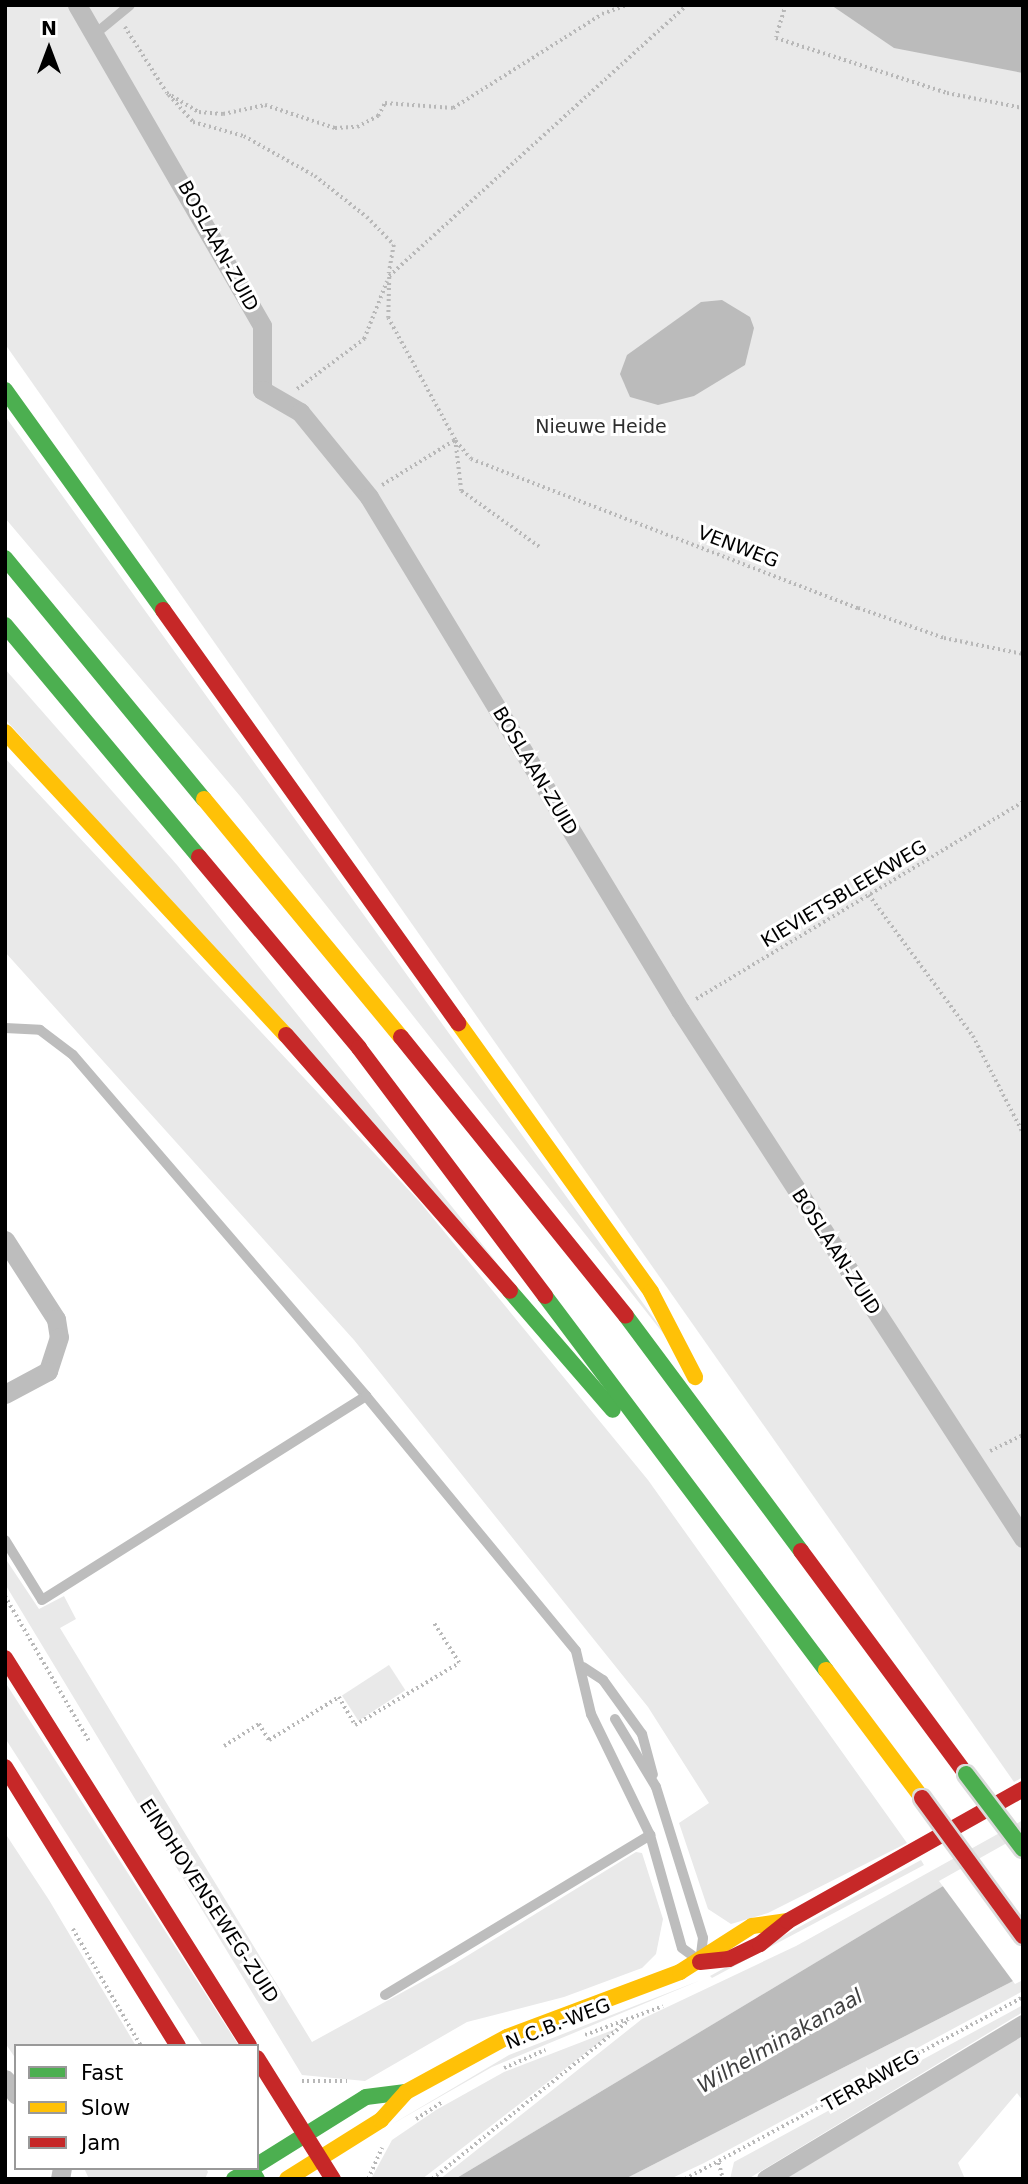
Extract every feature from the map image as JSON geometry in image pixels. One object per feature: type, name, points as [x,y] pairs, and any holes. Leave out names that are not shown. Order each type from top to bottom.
[{"type":"main road","points":[[5,390],[651,1292],[737,1457]]},
{"type":"main road","points":[[5,558],[570,1241],[737,1457],[1023,1849]]},
{"type":"main road","points":[[5,625],[359,1048],[695,1491],[1023,1936]]},
{"type":"main road","points":[[5,732],[313,1064],[578,1376],[695,1491]]},
{"type":"main road","points":[[5,1658],[248,2044]]},
{"type":"main road","points":[[5,1766],[177,2044]]},
{"type":"main road","name":"N.C.B.-WEG","points":[[287,2179],[381,2120],[406,2092],[507,2037],[700,1962],[752,1926],[788,1921],[1023,1789]]},
{"type":"main road","points":[[259,2061],[333,2179]]},
{"type":"main road","name":"N.C.B.-WEG","points":[[259,2167],[366,2097],[406,2092]]},
{"type":"main road","name":"N.C.B.-WEG","points":[[234,2179],[254,2170]]},
{"type":"street","name":"BOSLAAN-ZUID","points":[[77,5],[262,326],[262,390],[300,412],[369,497],[680,1010],[1023,1538]]},
{"type":"street","points":[[5,1240],[56,1319],[59,1337],[48,1371],[5,1394]]},
{"type":"street","name":"TERRAWEG","points":[[766,2179],[1023,2024]]},
{"type":"lane","points":[[95,34],[130,5]]},
{"type":"lane","points":[[5,1028],[40,1030],[73,1055],[366,1396],[583,1667],[603,1680],[642,1734],[704,1938],[700,1962],[682,1948],[650,1835],[591,1713],[583,1667]]},
{"type":"lane","points":[[5,1540],[42,1600],[366,1396]]},
{"type":"lane","points":[[615,1719],[656,1787]]},
{"type":"lane","points":[[385,1995],[650,1835]]},
{"type":"path","points":[[167,93],[198,111],[223,114],[265,105],[335,128],[357,127],[378,116],[385,103],[453,108],[601,14],[627,5]]},
{"type":"path","points":[[281,401],[364,339],[389,276],[687,5]]},
{"type":"path","points":[[786,5],[776,38],[947,93],[1023,108]]},
{"type":"path","points":[[118,17],[167,93],[193,122],[244,136],[315,176],[394,244],[389,276],[388,318],[455,440],[461,491],[539,547]]},
{"type":"path","points":[[369,497],[455,440]]},
{"type":"path","name":"VENWEG","points":[[455,440],[471,459],[858,608],[944,638],[1023,654]]},
{"type":"path","name":"KIEVIETSBLEEKWEG","points":[[680,1010],[1023,802]]},
{"type":"path","points":[[869,895],[973,1036],[1023,1133]]},
{"type":"path","points":[[972,1462],[1023,1435]]},
{"type":"path","points":[[5,1596],[95,1754]]},
{"type":"path","points":[[224,1745],[259,1724],[269,1740],[339,1697],[355,1725],[459,1663],[433,1622]]},
{"type":"path","points":[[65,1915],[140,2044]]},
{"type":"path","name":"TERRAWEG","points":[[685,2179],[1023,1997]]},
{"type":"path","name":"N.C.B.-WEG","points":[[432,2179],[622,2032],[630,2019],[575,2039]]},
{"type":"path","name":"N.C.B.-WEG","points":[[497,2071],[553,2047]]},
{"type":"path","points":[[298,2080],[351,2081],[366,2097]]},
{"type":"path","points":[[410,2123],[452,2095]]},
{"type":"path","points":[[368,2179],[389,2137],[381,2120]]},
{"type":"path","points":[[719,2163],[723,2179]]},
{"type":"green space","name":"Nieuwe Heide","points":[[5,5],[1023,5],[1023,1777],[1014,1782],[5,344]]},
{"type":"green space","points":[[5,416],[681,1356],[240,796],[5,518]]},
{"type":"green space","points":[[5,669],[177,865],[498,1264],[5,719]]},
{"type":"green space","points":[[5,758],[419,1201],[648,1480],[907,1843],[768,1913],[731,1924],[708,1909],[679,1823],[709,1803],[648,1707],[354,1340],[5,952]]},
{"type":"green space","points":[[5,1558],[39,1609],[64,1596],[76,1619],[60,1628],[312,2042],[454,1964],[636,1852],[642,1853],[663,1919],[656,1954],[642,1968],[564,1997],[467,2022],[365,2081],[302,2075],[5,1584]]},
{"type":"green space","points":[[389,1665],[405,1690],[358,1721],[342,1695]]},
{"type":"green space","points":[[5,1682],[238,2044],[202,2044],[5,1738]]},
{"type":"green space","points":[[1023,1820],[1023,1838],[455,2179],[440,2179],[642,2019],[796,1946]]},
{"type":"green space","points":[[5,1833],[49,1900],[135,2044],[14,2044],[14,2056],[5,2043]]},
{"type":"green space","points":[[921,1860],[924,1865],[712,1978],[710,1976]]},
{"type":"green space","points":[[1023,1976],[1023,1991],[704,2163],[670,2179],[625,2179]]},
{"type":"green space","points":[[701,1980],[492,2067],[389,2126],[509,2055]]},
{"type":"green space","points":[[1023,2005],[1023,2012],[748,2179],[730,2179],[734,2162]]},
{"type":"green space","points":[[618,2028],[422,2179],[371,2179],[392,2140],[436,2110],[504,2072]]},
{"type":"green space","points":[[1023,2035],[1023,2101],[1017,2093],[958,2163],[965,2179],[785,2179]]},
{"type":"green space","points":[[85,2170],[208,2172],[205,2179],[89,2179]]},
{"type":"water","points":[[831,5],[1023,5],[1023,73],[894,48]]},
{"type":"water","points":[[722,300],[750,317],[754,328],[745,365],[694,396],[658,405],[630,397],[620,374],[627,355],[701,302]]},
{"type":"water","name":"Wilhelminakanaal","points":[[1023,1838],[1023,1976],[625,2179],[455,2179]]},
{"type":"pier","points":[[1023,1834],[1023,1980],[1015,1984],[939,1881]]},
{"type":"traffic: fast","points":[[5,390],[163,610]]},
{"type":"traffic: fast","points":[[5,558],[204,799]]},
{"type":"traffic: fast","points":[[5,625],[199,857]]},
{"type":"traffic: fast","points":[[510,1291],[613,1410]]},
{"type":"traffic: fast","points":[[545,1296],[826,1670]]},
{"type":"traffic: fast","points":[[626,1316],[801,1551]]},
{"type":"traffic: fast","points":[[966,1774],[1023,1849]]},
{"type":"traffic: fast","points":[[259,2164],[366,2097],[406,2092]]},
{"type":"traffic: fast","points":[[234,2179],[250,2170]]},
{"type":"traffic: fast","points":[[251,2170],[257,2179]]},
{"type":"traffic: slow","points":[[5,732],[286,1035]]},
{"type":"traffic: slow","points":[[204,799],[401,1037]]},
{"type":"traffic: slow","points":[[458,1023],[651,1292],[695,1377]]},
{"type":"traffic: slow","points":[[826,1670],[922,1798]]},
{"type":"traffic: slow","points":[[287,2179],[381,2120],[406,2092],[507,2037],[680,1972],[752,1926],[788,1921]]},
{"type":"traffic: jam","points":[[163,610],[458,1023]]},
{"type":"traffic: jam","points":[[199,857],[359,1048],[545,1296]]},
{"type":"traffic: jam","points":[[286,1035],[510,1291]]},
{"type":"traffic: jam","points":[[401,1037],[626,1316]]},
{"type":"traffic: jam","points":[[801,1551],[966,1774]]},
{"type":"traffic: jam","points":[[5,1658],[248,2044]]},
{"type":"traffic: jam","points":[[5,1767],[177,2044]]},
{"type":"traffic: jam","points":[[700,1962],[729,1959],[760,1944],[788,1921],[1023,1789]]},
{"type":"traffic: jam","points":[[922,1798],[1023,1936]]},
{"type":"traffic: jam","points":[[259,2061],[333,2179]]}]
